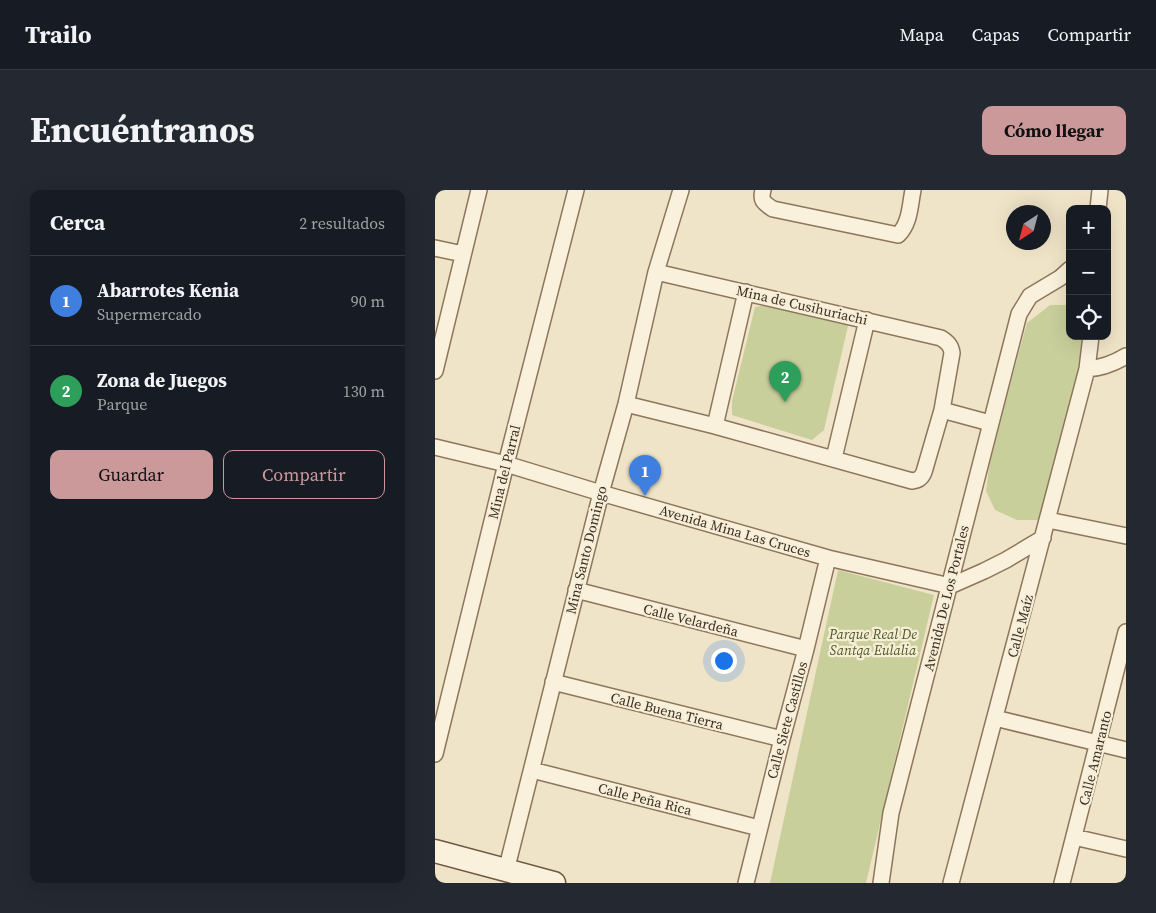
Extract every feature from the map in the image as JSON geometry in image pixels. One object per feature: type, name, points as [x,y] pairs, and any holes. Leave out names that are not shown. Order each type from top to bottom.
[{"type":"main road","points":[[435,851],[554,883]]},
{"type":"street","points":[[435,371],[437,351],[479,190]]},
{"type":"street","name":"Mina del Parral","points":[[435,754],[575,190]]},
{"type":"street","name":"Mina Santo Domingo","points":[[506,871],[576,590],[626,404],[656,272],[681,190]]},
{"type":"street","points":[[763,190],[761,197],[773,209],[898,235],[907,222],[913,190]]},
{"type":"street","points":[[1098,205],[1100,190]]},
{"type":"street","points":[[435,248],[463,254]]},
{"type":"street","name":"Mina de Cusihuriachi","points":[[656,272],[941,338],[948,343],[952,353],[943,410]]},
{"type":"street","name":"Avenida De Los Portales","points":[[881,883],[891,813],[1019,314],[1031,296],[1066,273]]},
{"type":"street","points":[[715,426],[747,292]]},
{"type":"street","points":[[834,458],[867,320]]},
{"type":"street","name":"Calle Maíz","points":[[951,883],[1087,369],[1091,340]]},
{"type":"street","points":[[1087,369],[1105,367],[1126,356]]},
{"type":"street","points":[[626,404],[834,458],[912,481],[922,477],[943,410],[990,423]]},
{"type":"street","name":"Avenida Mina Las Cruces","points":[[435,447],[506,464],[828,558],[950,586]]},
{"type":"street","points":[[1048,520],[1126,536]]},
{"type":"street","points":[[950,586],[984,572],[1043,538]]},
{"type":"street","name":"Calle Siete Castillos","points":[[746,883],[828,558]]},
{"type":"street","name":"Calle Velardeña","points":[[576,590],[806,649]]},
{"type":"street","name":"Calle Amaranto","points":[[1062,883],[1124,651],[1126,632]]},
{"type":"street","name":"Calle Buena Tierra","points":[[553,682],[782,739]]},
{"type":"street","points":[[995,718],[1126,750]]},
{"type":"street","name":"Calle Peña Rica","points":[[532,770],[759,828]]},
{"type":"street","points":[[1075,838],[1126,848]]},
{"type":"green space","points":[[767,305],[841,321],[848,326],[824,430],[812,440],[732,415],[732,401],[755,307]]},
{"type":"green space","points":[[1050,305],[1066,305],[1066,340],[1087,340],[1088,351],[1040,520],[1017,520],[995,510],[986,491],[989,467],[1027,323]]},
{"type":"green space","name":"Parque Real De Santqa Eulalia","points":[[838,570],[934,595],[866,883],[770,883]]},
{"type":"place","name":"Zona de Juegos","points":[[785,402]]},
{"type":"place","name":"Abarrotes Kenia","points":[[645,496]]}]
